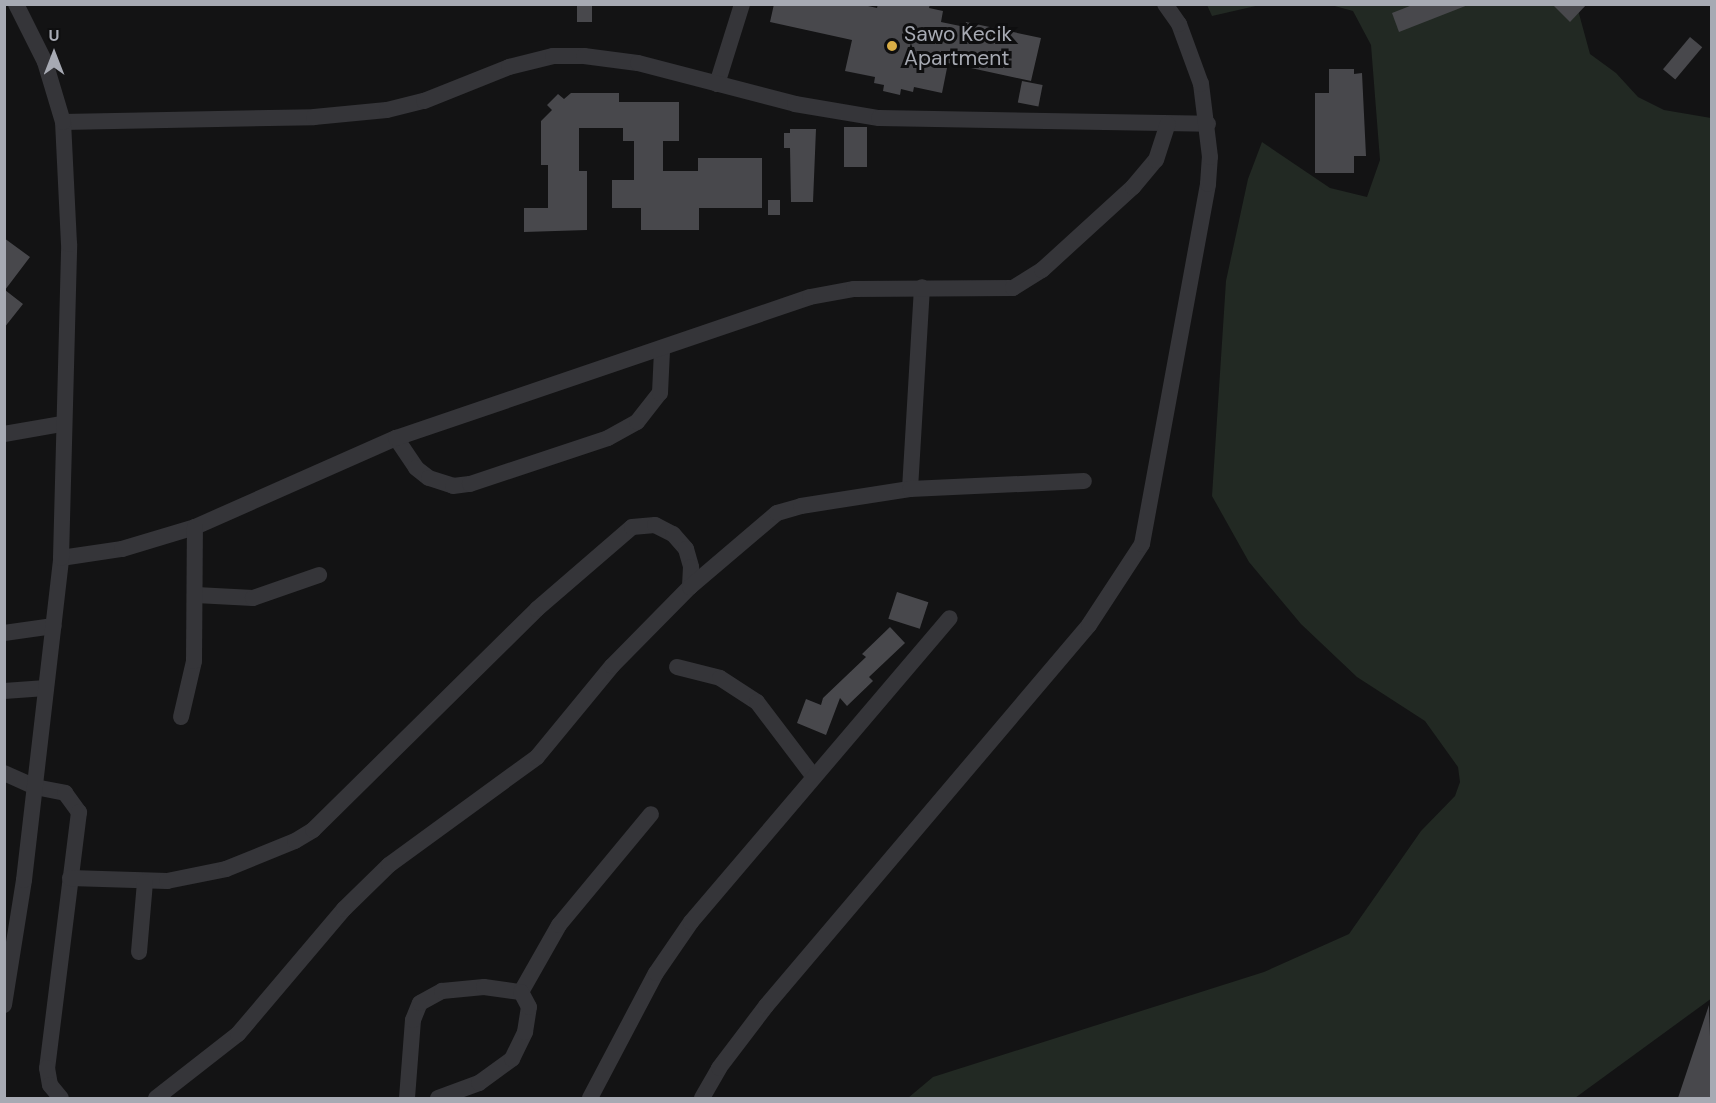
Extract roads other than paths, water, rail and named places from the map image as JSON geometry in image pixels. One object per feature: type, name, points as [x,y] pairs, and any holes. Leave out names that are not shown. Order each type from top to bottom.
[{"type":"street","points":[[4,1005],[35,787],[61,558],[62,424],[69,244],[63,122],[45,62],[16,4]]},
{"type":"street","points":[[717,84],[742,4]]},
{"type":"street","points":[[702,1098],[766,1006],[1089,625],[1143,544],[1208,184],[1208,124],[1191,51],[1165,4]]},
{"type":"street","points":[[63,122],[314,117],[387,110],[424,101],[465,82],[509,67],[553,56],[639,63],[795,104],[879,118],[927,122],[1208,124]]},
{"type":"street","points":[[61,558],[122,549],[195,527],[396,438],[662,350],[810,297],[855,289],[922,287],[998,289],[1026,283],[1132,187],[1156,160],[1168,124]]},
{"type":"street","points":[[910,489],[922,287]]},
{"type":"street","points":[[396,438],[416,468],[441,483],[470,484],[492,477],[608,438],[637,422],[660,393],[662,350]]},
{"type":"street","points":[[4,434],[62,424]]},
{"type":"street","points":[[156,1098],[238,1034],[344,909],[389,864],[537,757],[612,666],[690,588],[777,513],[801,506],[910,489],[1084,481]]},
{"type":"street","points":[[70,878],[167,882],[226,869],[275,851],[313,830],[537,609],[632,527],[655,525],[673,534],[686,549],[691,567],[690,588]]},
{"type":"street","points":[[181,717],[194,661],[195,527]]},
{"type":"street","points":[[196,595],[253,598],[319,575]]},
{"type":"street","points":[[590,1098],[656,973],[691,922],[950,618]]},
{"type":"street","points":[[4,633],[54,626]]},
{"type":"street","points":[[677,667],[720,678],[757,702],[814,777]]},
{"type":"street","points":[[4,691],[46,688]]},
{"type":"street","points":[[4,773],[35,787],[59,790],[77,806],[80,818],[70,878],[47,1068],[50,1085],[61,1098]]},
{"type":"street","points":[[521,992],[559,925],[651,814]]},
{"type":"street","points":[[139,952],[145,882]]},
{"type":"street","points":[[407,1098],[412,1020],[420,1003],[442,991],[484,987],[521,992]]},
{"type":"street","points":[[438,1098],[479,1083],[512,1059],[525,1032],[529,1007],[521,992]]},
{"type":"place","name":"Sawo Kecik Apartment","points":[[892,46]]}]
